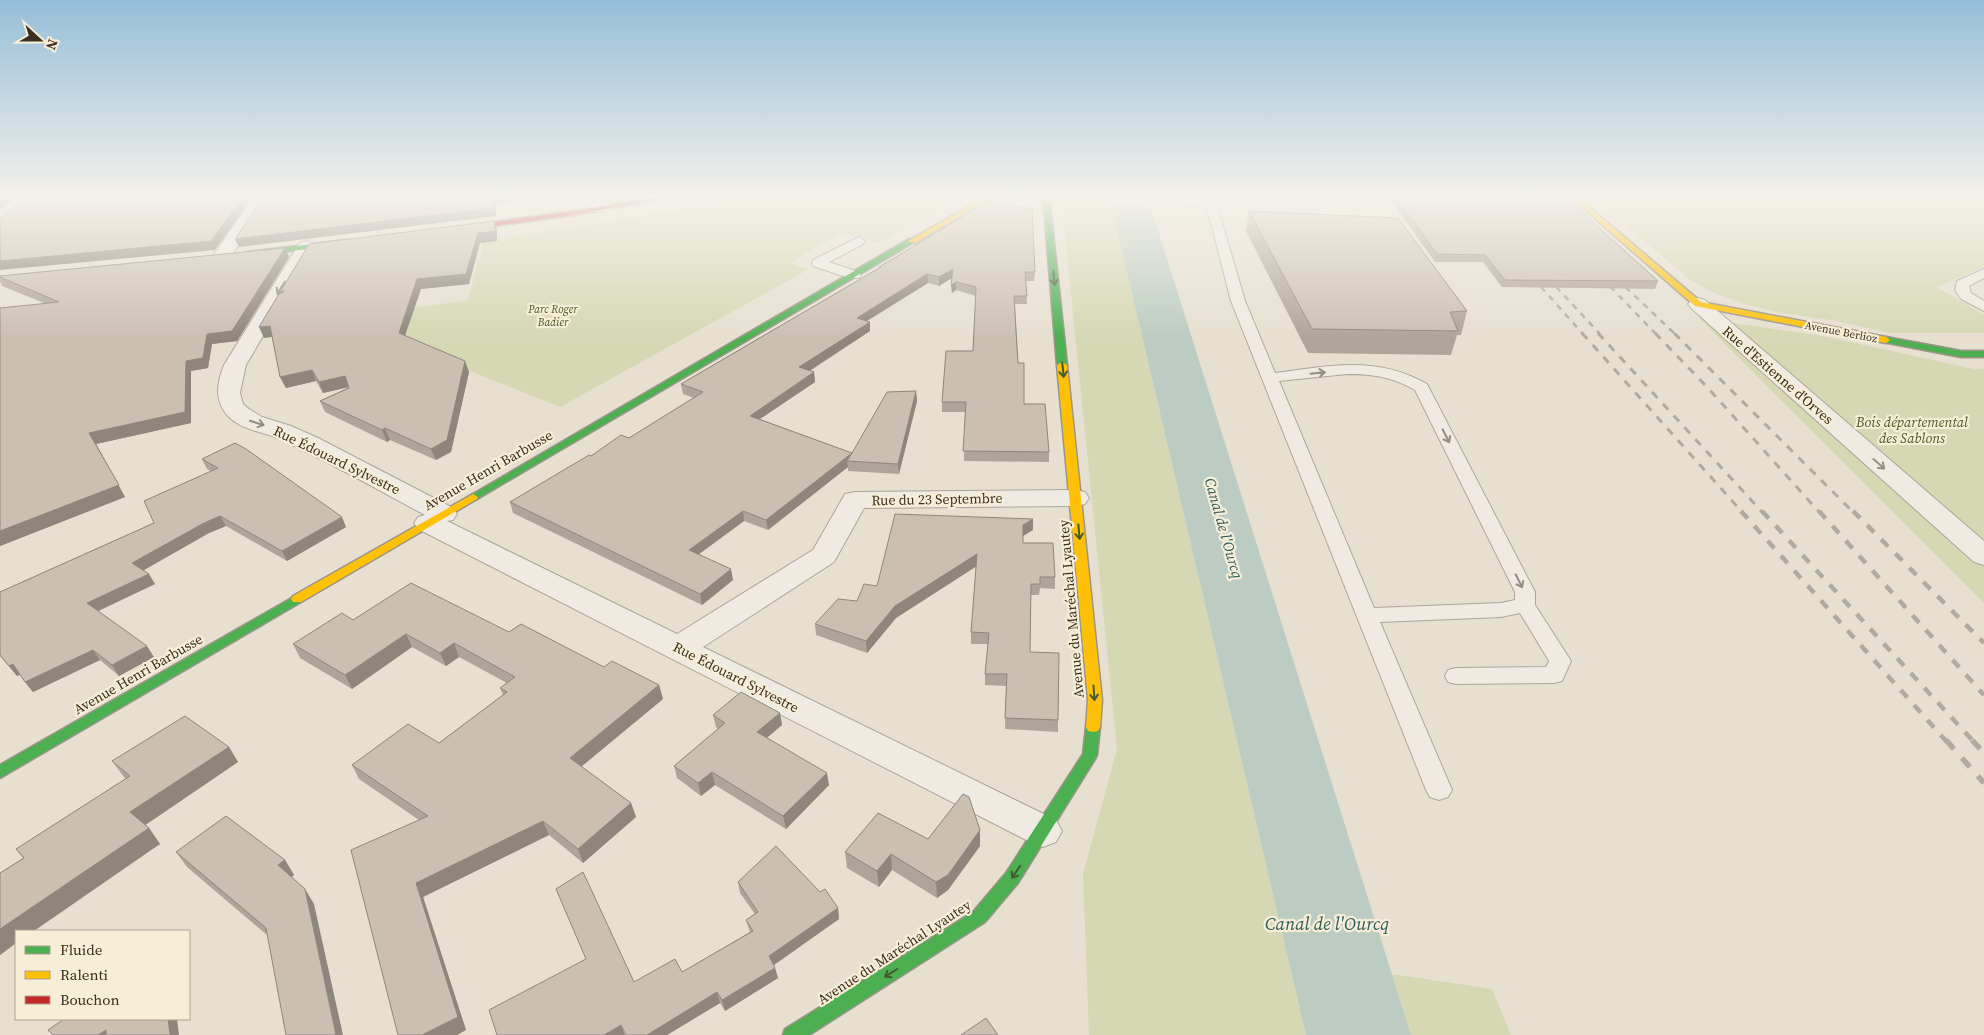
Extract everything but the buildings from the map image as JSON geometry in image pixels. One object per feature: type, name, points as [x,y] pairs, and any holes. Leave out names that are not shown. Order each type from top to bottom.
[{"type":"street","points":[[216,257],[226,243]]},
{"type":"street","points":[[216,257],[336,243]]},
{"type":"street","name":"Avenue Henri Barbusse","points":[[0,772],[909,243]]},
{"type":"street","name":"Avenue du Maréchal Lyautey","points":[[792,1035],[980,917],[1012,878],[1043,832],[1090,755],[1095,700],[1051,243]]},
{"type":"street","name":"Rue d'Estienne d'Orves","points":[[1627,243],[1984,556]]},
{"type":"street","name":"Rue Édouard Sylvestre","points":[[306,247],[235,365],[229,381],[229,393],[234,407],[245,419],[288,433],[436,518],[678,648],[1043,832]]},
{"type":"street","name":"Avenue Berlioz","points":[[1698,304],[1952,352],[1984,354]]},
{"type":"street","name":"Rue du 23 Septembre","points":[[678,648],[824,556],[855,500],[1076,498]]},
{"type":"lane","points":[[854,275],[818,263],[855,243]]},
{"type":"lane","points":[[1223,243],[1238,301],[1440,790]]},
{"type":"lane","points":[[1984,273],[1962,284],[1962,290],[1966,296],[1984,307]]},
{"type":"lane","points":[[1269,378],[1359,369],[1389,371],[1410,378],[1421,387],[1525,592],[1525,605],[1560,661],[1554,675],[1456,676]]},
{"type":"lane","points":[[1367,614],[1501,610],[1525,605]]},
{"type":"green space","name":"Parc Roger Badier","points":[[483,243],[824,243],[789,263],[809,269],[560,407],[403,344],[414,308],[468,300]]},
{"type":"green space","points":[[1066,243],[1120,243],[1306,1035],[1089,1035],[1083,874],[1117,749]]},
{"type":"green space","points":[[1647,243],[1984,243],[1984,267],[1937,287],[1984,315],[1984,333],[1890,333],[1837,321],[1777,312],[1748,305],[1712,292],[1689,279]]},
{"type":"green space","name":"Bois départemental des Sablons","points":[[1699,318],[1822,336],[1974,369],[1984,369],[1984,603]]},
{"type":"green space","points":[[1392,974],[1492,989],[1511,1035],[1411,1035]]},
{"type":"water","name":"Canal de l'Ourcq","points":[[1120,243],[1162,243],[1411,1035],[1306,1035]]},
{"type":"railway","points":[[1533,278],[1583,334]]},
{"type":"railway","points":[[1548,278],[1600,334]]},
{"type":"railway","points":[[1602,278],[1656,334]]},
{"type":"railway","points":[[1617,279],[1675,334]]},
{"type":"railway","points":[[1582,333],[1743,513]]},
{"type":"railway","points":[[1598,333],[1763,513]]},
{"type":"railway","points":[[1655,333],[1708,388],[1820,513]]},
{"type":"railway","points":[[1675,334],[1854,513]]},
{"type":"railway","points":[[1741,511],[1947,742]]},
{"type":"railway","points":[[1762,511],[1974,742]]},
{"type":"railway","points":[[1819,511],[1984,695]]},
{"type":"railway","points":[[1853,511],[1984,643]]},
{"type":"railway","points":[[1946,740],[1984,783]]},
{"type":"railway","points":[[1972,740],[1984,753]]},
{"type":"traffic: fast","points":[[247,254],[335,243]]},
{"type":"traffic: fast","points":[[473,497],[908,243]]},
{"type":"traffic: fast","points":[[1051,243],[1062,365]]},
{"type":"traffic: fast","points":[[1886,340],[1961,354],[1984,354]]},
{"type":"traffic: fast","points":[[0,772],[297,599]]},
{"type":"traffic: fast","points":[[792,1035],[979,917],[1012,878],[1090,755],[1093,727]]},
{"type":"traffic: slow","points":[[1627,243],[1698,304],[1886,340]]},
{"type":"traffic: slow","points":[[1062,365],[1095,700],[1093,727]]},
{"type":"traffic: slow","points":[[297,599],[473,497]]}]
